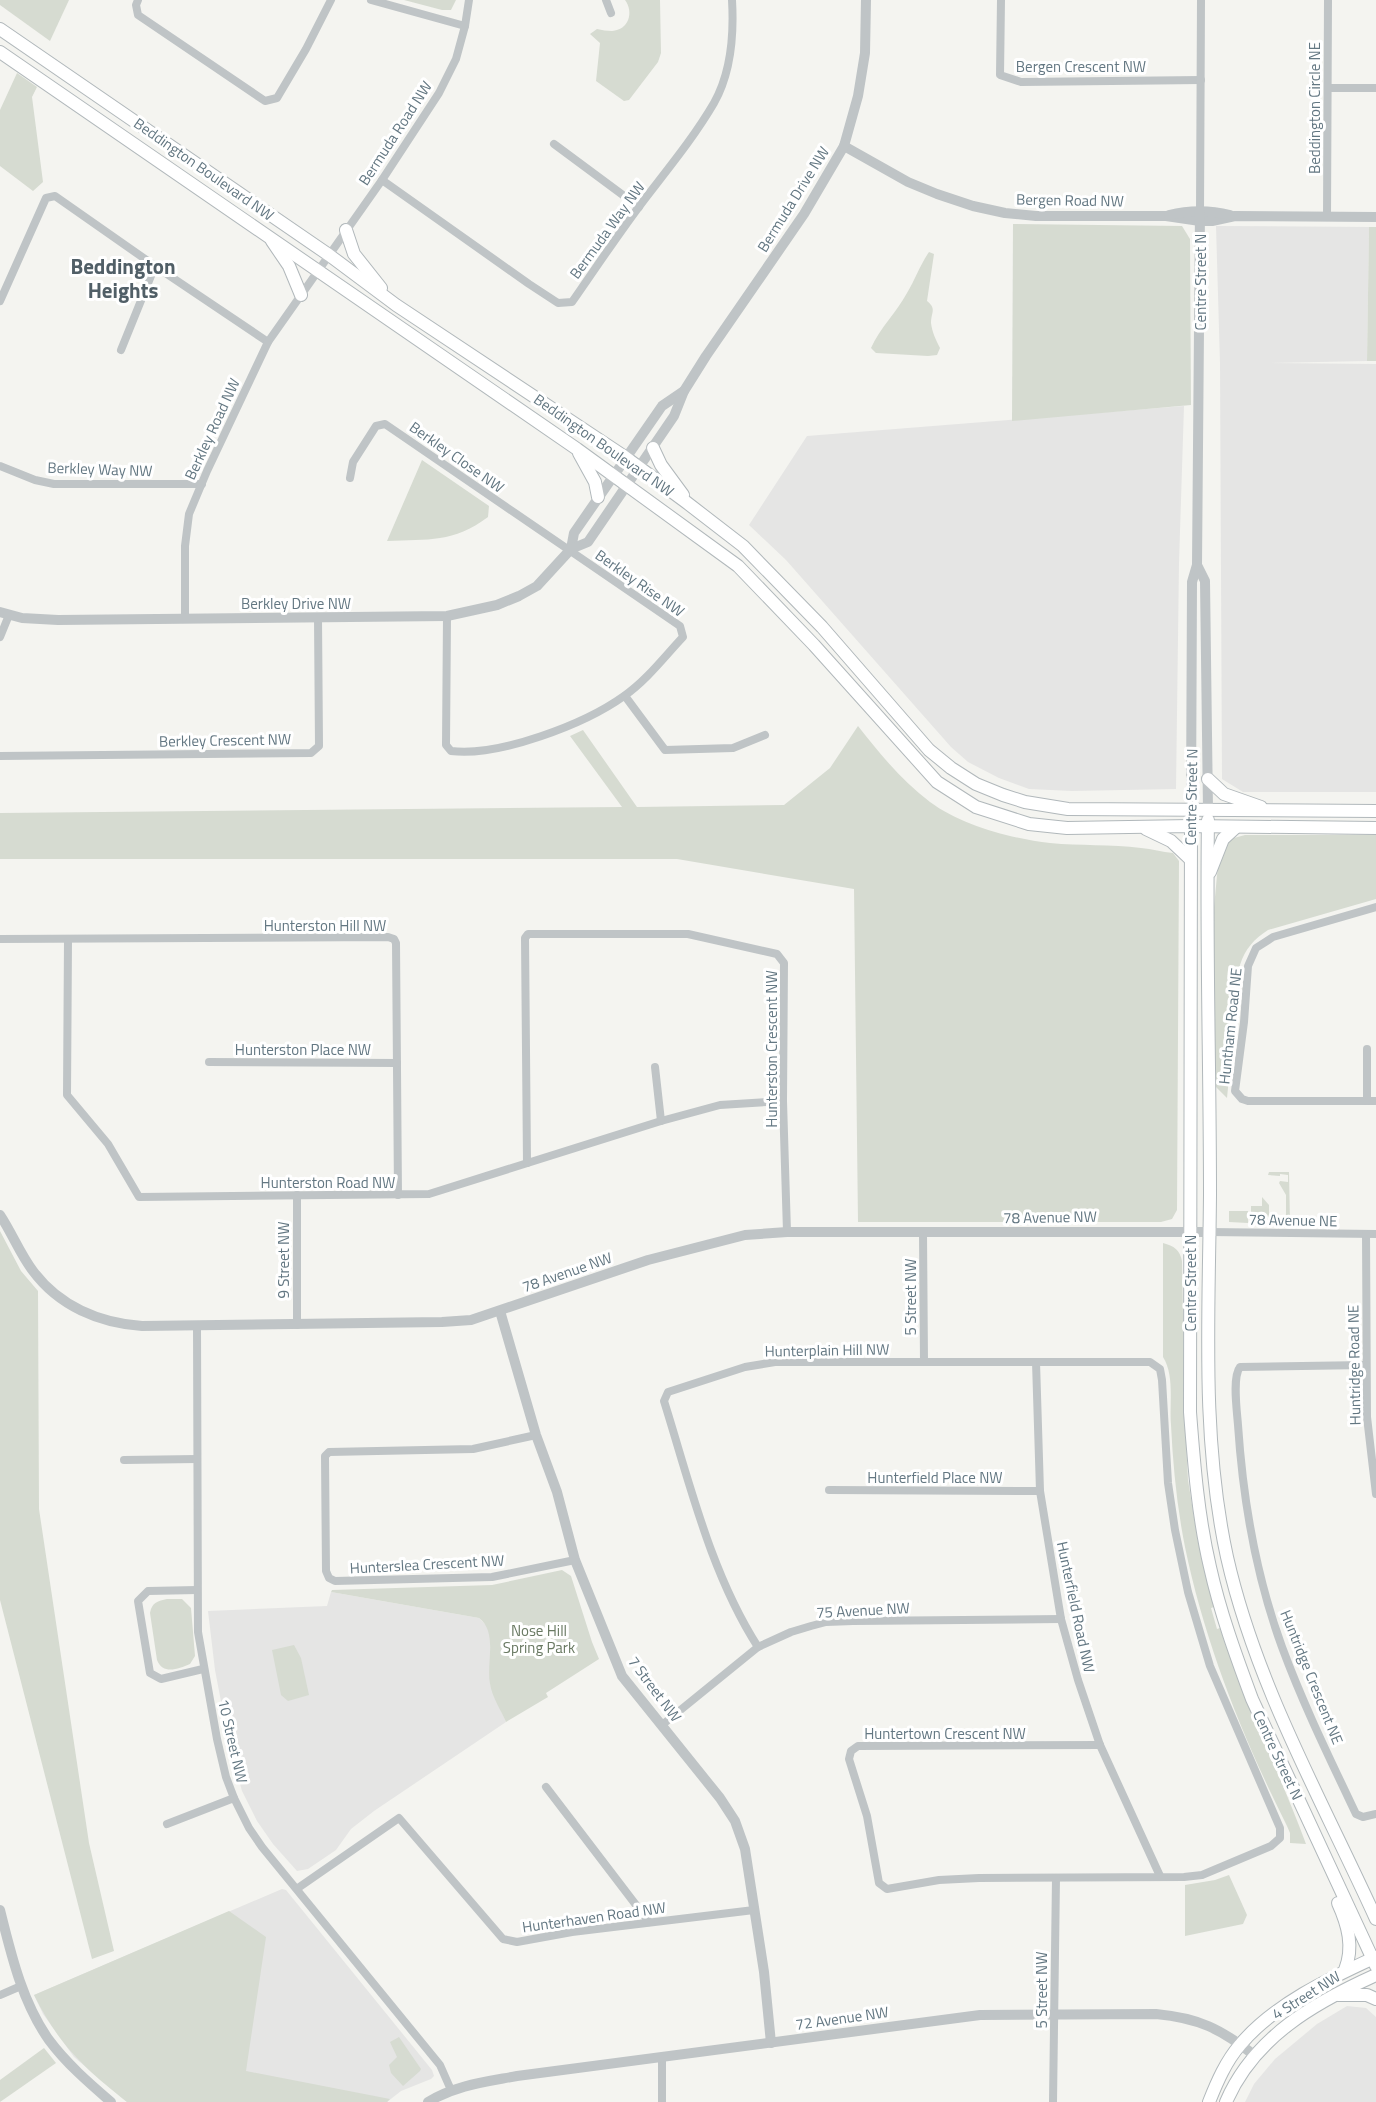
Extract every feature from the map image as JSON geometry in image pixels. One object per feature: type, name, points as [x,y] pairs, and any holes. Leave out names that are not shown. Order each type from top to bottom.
[{"type":"main road","name":"Beddington Boulevard NW","points":[[0,29],[328,255],[396,305],[625,457],[743,546],[822,627],[928,750],[976,784],[1025,802],[1068,809],[1376,811]]},
{"type":"main road","name":"Beddington Boulevard NW","points":[[0,52],[577,449],[738,566],[829,662],[937,782],[976,807],[1029,824],[1067,828],[1191,826],[1376,828]]},
{"type":"main road","points":[[346,230],[354,254],[396,305]]},
{"type":"main road","points":[[268,235],[289,266],[300,295]]},
{"type":"main road","points":[[653,448],[658,460],[686,502]]},
{"type":"main road","points":[[577,449],[595,482],[598,497]]},
{"type":"main road","points":[[1208,778],[1219,790],[1232,798],[1276,811]]},
{"type":"main road","name":"Centre Street N","points":[[1200,809],[1191,826],[1190,859],[1190,1412],[1195,1478],[1210,1567],[1236,1657],[1252,1699],[1375,1960]]},
{"type":"main road","name":"Centre Street N","points":[[1200,809],[1208,826],[1210,1414],[1213,1466],[1227,1556],[1263,1675],[1373,1908],[1376,1919]]},
{"type":"main road","points":[[1143,827],[1171,841],[1190,859]]},
{"type":"main road","points":[[1207,882],[1223,839],[1235,828]]},
{"type":"main road","points":[[1317,1840],[1318,1860],[1342,1911],[1349,1934],[1350,1951],[1345,1970]]},
{"type":"main road","name":"4 Street NW","points":[[1209,2102],[1240,2044],[1273,2014],[1345,1970],[1375,1960]]},
{"type":"main road","name":"4 Street NW","points":[[1226,2102],[1254,2055],[1287,2025],[1331,1996],[1376,1975]]},
{"type":"main road","points":[[1331,1996],[1367,1995],[1376,1999]]},
{"type":"street","points":[[138,0],[136,5],[138,15],[265,101],[277,98],[331,0]]},
{"type":"street","points":[[371,0],[465,26]]},
{"type":"street","name":"Bermuda Road NW","points":[[318,269],[382,180],[439,93],[456,58],[469,0]]},
{"type":"street","points":[[606,0],[611,13]]},
{"type":"street","name":"Bermuda Way NW","points":[[382,180],[558,303],[572,302],[715,101],[726,69],[732,40],[732,0]]},
{"type":"street","name":"Bermuda Drive NW","points":[[639,467],[674,416],[684,391],[706,356],[804,214],[843,146],[858,96],[863,64],[866,0]]},
{"type":"street","name":"Bergen Crescent NW","points":[[1001,0],[1000,75],[1009,79],[1021,82],[1201,80]]},
{"type":"street","name":"Centre Street N","points":[[1200,809],[1192,582],[1197,565],[1201,0]]},
{"type":"street","name":"Beddington Circle NE","points":[[1327,217],[1328,0]]},
{"type":"street","points":[[1329,88],[1376,88]]},
{"type":"street","points":[[555,144],[639,207]]},
{"type":"street","name":"Bergen Road NW","points":[[843,146],[908,182],[973,206],[1005,213],[1036,216],[1166,216],[1183,212],[1212,221],[1235,216],[1376,217]]},
{"type":"street","points":[[0,301],[46,198],[55,196],[268,342]]},
{"type":"street","points":[[121,350],[154,266]]},
{"type":"street","name":"Berkley Road NW","points":[[185,618],[184,546],[189,514],[268,342],[318,269]]},
{"type":"street","name":"Bermuda Drive NW","points":[[625,457],[662,406],[684,391]]},
{"type":"street","name":"Berkley Close NW","points":[[350,478],[353,462],[376,426],[385,424],[571,549]]},
{"type":"street","name":"Berkley Drive NW","points":[[571,549],[574,533],[625,457]]},
{"type":"street","name":"Berkley Way NW","points":[[0,466],[35,480],[54,484],[202,484]]},
{"type":"street","name":"Berkley Drive NW","points":[[4,614],[58,620],[447,616],[497,605],[537,586],[571,549],[588,542],[639,467]]},
{"type":"street","name":"Berkley Rise NW","points":[[447,616],[447,745],[451,751],[461,753],[513,745],[573,724],[625,696],[683,637],[680,626],[630,593],[571,549]]},
{"type":"street","name":"Centre Street N","points":[[1197,565],[1205,581],[1208,778],[1200,809]]},
{"type":"street","points":[[0,636],[4,614]]},
{"type":"street","name":"Berkley Crescent NW","points":[[0,756],[311,753],[319,746],[318,618]]},
{"type":"street","points":[[625,696],[664,750],[733,748],[765,735]]},
{"type":"street","name":"Huntham Road NE","points":[[1371,1101],[1248,1101],[1242,1099],[1235,1091],[1244,1022],[1248,966],[1256,948],[1273,937],[1376,907]]},
{"type":"street","name":"Hunterston Crescent NW","points":[[527,1163],[525,938],[528,934],[688,934],[777,954],[784,963],[783,1101],[787,1232]]},
{"type":"street","name":"Hunterston Hill NW","points":[[0,939],[376,937],[394,939],[396,943],[398,1195]]},
{"type":"street","name":"Hunterston Road NW","points":[[68,939],[67,1095],[108,1144],[139,1197],[429,1194],[661,1121],[720,1105],[783,1101]]},
{"type":"street","points":[[1367,1049],[1371,1101]]},
{"type":"street","name":"Hunterston Place NW","points":[[208,1062],[397,1063]]},
{"type":"street","points":[[655,1067],[661,1121]]},
{"type":"street","name":"9 Street NW","points":[[297,1195],[297,1325]]},
{"type":"street","name":"78 Avenue NW","points":[[0,1215],[32,1270],[50,1290],[91,1316],[124,1325],[297,1325],[471,1320],[648,1260],[745,1235],[787,1232],[1209,1233]]},
{"type":"street","name":"5 Street NW","points":[[923,1233],[924,1361]]},
{"type":"street","name":"78 Avenue NE","points":[[1209,1233],[1376,1234]]},
{"type":"street","name":"Huntridge Road NE","points":[[1366,1234],[1367,1417],[1376,1494]]},
{"type":"street","name":"7 Street NW","points":[[500,1311],[536,1435],[557,1492],[574,1560],[622,1676],[720,1798],[735,1821],[745,1849],[764,1972],[771,2043]]},
{"type":"street","name":"10 Street NW","points":[[196,1326],[198,1632],[217,1738],[234,1798],[249,1828],[276,1865],[298,1888],[440,2065],[451,2090]]},
{"type":"street","name":"Hunterplain Hill NW","points":[[758,1647],[743,1625],[721,1578],[664,1401],[668,1392],[746,1367],[775,1362],[1150,1362],[1157,1365]]},
{"type":"street","name":"Hunterfield Road NW","points":[[1036,1362],[1040,1491],[1062,1619],[1078,1680],[1100,1746],[1160,1876]]},
{"type":"street","name":"Huntertown Crescent NW","points":[[1100,1746],[858,1746],[851,1751],[849,1759],[867,1816],[879,1883],[887,1889],[959,1879],[1184,1877],[1202,1875],[1278,1841],[1281,1834],[1280,1828],[1210,1666],[1188,1592],[1168,1483],[1162,1380],[1157,1365]]},
{"type":"street","name":"Huntridge Crescent NE","points":[[1366,1365],[1240,1367],[1237,1374],[1237,1406],[1247,1510],[1257,1562],[1281,1646],[1356,1814],[1363,1817],[1376,1814]]},
{"type":"street","name":"Hunterslea Crescent NW","points":[[536,1435],[473,1449],[329,1452],[325,1456],[326,1570],[329,1578],[335,1581],[492,1577],[574,1560]]},
{"type":"street","points":[[124,1460],[197,1459]]},
{"type":"street","name":"Hunterfield Place NW","points":[[829,1490],[1040,1491]]},
{"type":"street","points":[[197,1590],[148,1591],[138,1601],[150,1673],[161,1679],[203,1669]]},
{"type":"street","name":"75 Avenue NW","points":[[662,1725],[758,1647],[791,1632],[826,1622],[1062,1619]]},
{"type":"street","points":[[546,1787],[649,1923]]},
{"type":"street","points":[[166,1824],[234,1798]]},
{"type":"street","name":"Hunterhaven Road NW","points":[[298,1888],[399,1818],[503,1939],[517,1942],[572,1932],[754,1910]]},
{"type":"street","name":"5 Street NW","points":[[1053,2102],[1056,1878]]},
{"type":"street","points":[[0,1910],[21,1986],[48,2038],[63,2057],[108,2101]]},
{"type":"street","points":[[0,1995],[21,1986]]},
{"type":"street","name":"72 Avenue NW","points":[[429,2102],[451,2090],[517,2076],[980,2015],[1156,2014],[1183,2017],[1214,2027],[1254,2055]]},
{"type":"street","points":[[662,2058],[662,2102]]},
{"type":"shaded area","points":[[1216,226],[1369,227],[1367,361],[1266,363],[1376,364],[1376,792],[1243,792],[1222,779],[1220,363]]},
{"type":"shaded area","points":[[1184,406],[1176,789],[1072,791],[1029,789],[999,778],[968,762],[951,747],[786,560],[749,525],[807,436]]},
{"type":"shaded area","points":[[331,1592],[479,1618],[487,1626],[490,1634],[490,1684],[506,1722],[374,1811],[351,1829],[336,1850],[308,1869],[297,1871],[273,1844],[257,1821],[242,1791],[229,1743],[215,1670],[208,1611],[327,1606]]},
{"type":"shaded area","points":[[282,1889],[286,1890],[432,2070],[434,2076],[431,2079],[401,2091],[387,2102],[127,2102],[74,2057],[43,2014],[34,1995]]},
{"type":"shaded area","points":[[1347,2006],[1366,2008],[1376,2017],[1376,2102],[1245,2102],[1254,2084],[1275,2059],[1317,2024]]},
{"type":"green space","points":[[0,0],[69,0],[50,41],[0,5]]},
{"type":"green space","points":[[404,0],[456,0],[451,10],[442,10]]},
{"type":"green space","points":[[625,0],[660,0],[661,53],[658,62],[629,100],[624,101],[596,81],[600,43],[590,34],[597,29],[618,30],[626,24],[629,10]]},
{"type":"green space","points":[[17,73],[37,87],[32,97],[43,182],[33,191],[0,166],[0,110]]},
{"type":"green space","points":[[1013,224],[1182,226],[1190,239],[1191,405],[1012,421]]},
{"type":"green space","points":[[1369,227],[1376,227],[1376,361],[1367,361]]},
{"type":"green space","points":[[929,252],[934,254],[927,301],[933,309],[932,326],[940,348],[937,355],[876,353],[871,348],[903,300]]},
{"type":"green space","points":[[422,460],[489,506],[488,517],[463,531],[440,538],[387,541]]},
{"type":"green space","points":[[858,726],[910,785],[930,802],[956,818],[987,830],[1035,841],[1145,848],[1173,853],[1179,861],[1177,1210],[1172,1219],[1161,1222],[858,1222],[854,889],[677,859],[0,859],[0,813],[622,807],[570,736],[583,730],[637,807],[784,805],[830,768]]},
{"type":"green space","points":[[1245,835],[1376,835],[1376,899],[1268,930],[1251,945],[1240,965],[1227,1098],[1216,1087],[1212,1077],[1213,918],[1218,865],[1226,844],[1234,838]]},
{"type":"green space","points":[[1269,1172],[1289,1172],[1290,1223],[1286,1223],[1286,1195],[1279,1183],[1280,1181],[1288,1182],[1288,1175],[1268,1175]]},
{"type":"green space","points":[[1262,1197],[1269,1205],[1269,1218],[1265,1223],[1251,1223],[1251,1206],[1262,1206]]},
{"type":"green space","points":[[1229,1211],[1248,1211],[1248,1223],[1229,1222]]},
{"type":"green space","points":[[0,1231],[21,1271],[38,1291],[39,1509],[89,1843],[114,1951],[92,1959],[0,1600]]},
{"type":"green space","points":[[1163,1243],[1176,1249],[1182,1261],[1188,1480],[1198,1542],[1214,1607],[1211,1608],[1217,1629],[1220,1628],[1306,1844],[1290,1843],[1290,1833],[1255,1759],[1227,1690],[1193,1583],[1178,1502],[1174,1471],[1170,1381],[1163,1357]]},
{"type":"green space","name":"Nose Hill Spring Park","points":[[562,1570],[571,1576],[599,1659],[546,1693],[548,1697],[506,1722],[491,1689],[490,1639],[485,1624],[479,1618],[331,1592],[332,1590],[492,1585]]},
{"type":"green space","points":[[167,1599],[182,1599],[191,1608],[195,1656],[190,1664],[171,1670],[163,1668],[157,1660],[150,1613],[154,1604]]},
{"type":"green space","points":[[294,1645],[301,1658],[309,1695],[288,1701],[281,1695],[272,1650]]},
{"type":"green space","points":[[1229,1875],[1247,1915],[1243,1924],[1185,1936],[1185,1885]]},
{"type":"green space","points":[[229,1911],[266,1937],[246,2071],[390,2099],[387,2102],[127,2102],[85,2066],[63,2042],[34,1995]]},
{"type":"green space","points":[[399,2037],[421,2069],[403,2086],[391,2073],[389,2065],[397,2057],[390,2042]]},
{"type":"green space","points":[[44,2048],[56,2063],[0,2102],[0,2080]]},
{"type":"district","name":"Beddington Heights","points":[[123,278]]}]
